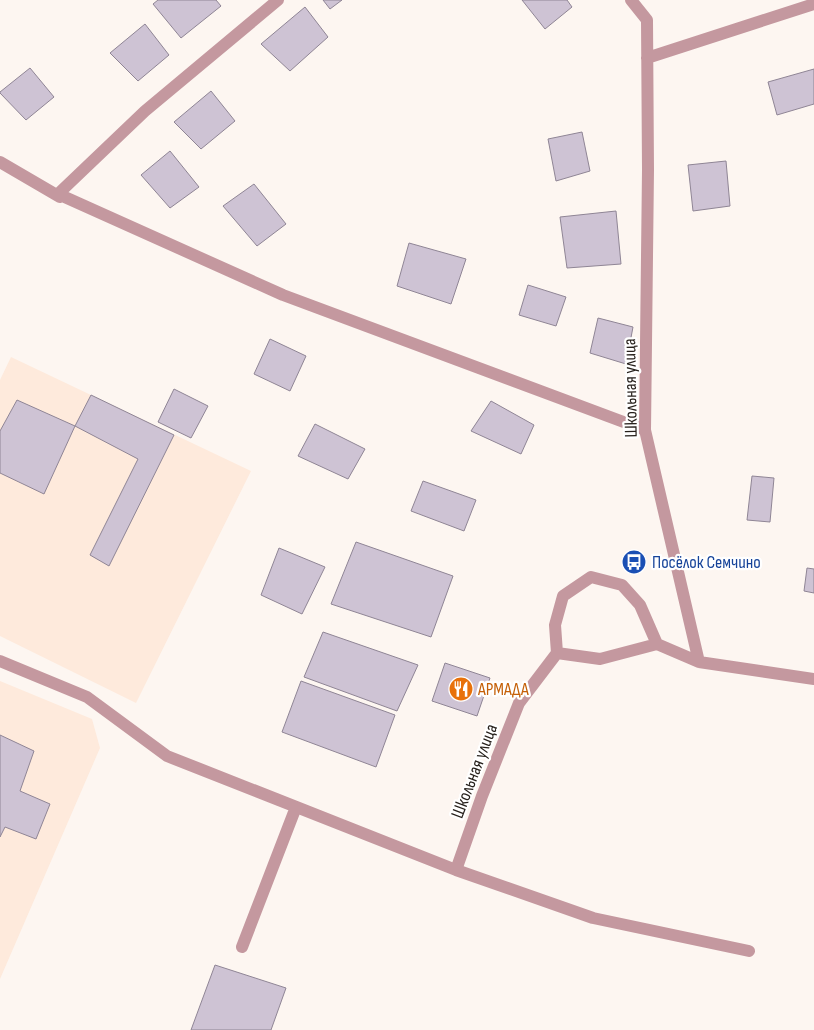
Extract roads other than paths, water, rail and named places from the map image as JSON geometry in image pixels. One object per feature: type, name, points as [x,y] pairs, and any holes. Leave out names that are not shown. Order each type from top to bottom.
[{"type":"street","points":[[0,162],[60,197],[58,194],[145,111],[278,0]]},
{"type":"street","name":"Школьная улица","points":[[632,0],[647,20],[648,170],[645,430],[699,662]]},
{"type":"street","points":[[648,58],[814,4]]},
{"type":"street","points":[[58,194],[283,295],[645,430]]},
{"type":"street","points":[[657,644],[640,605],[622,585],[591,576],[563,596],[555,625],[556,653],[600,659],[657,644],[699,662],[814,679]]},
{"type":"street","name":"Школьная улица","points":[[456,870],[482,796],[519,703],[556,653]]},
{"type":"street","points":[[0,661],[87,697],[167,756],[456,870],[592,918],[749,951]]},
{"type":"street","points":[[242,947],[296,807]]},
{"type":"place","name":"Посёлок Семчино","points":[[634,562]]},
{"type":"place","name":"АРМАДА","points":[[461,689]]}]
